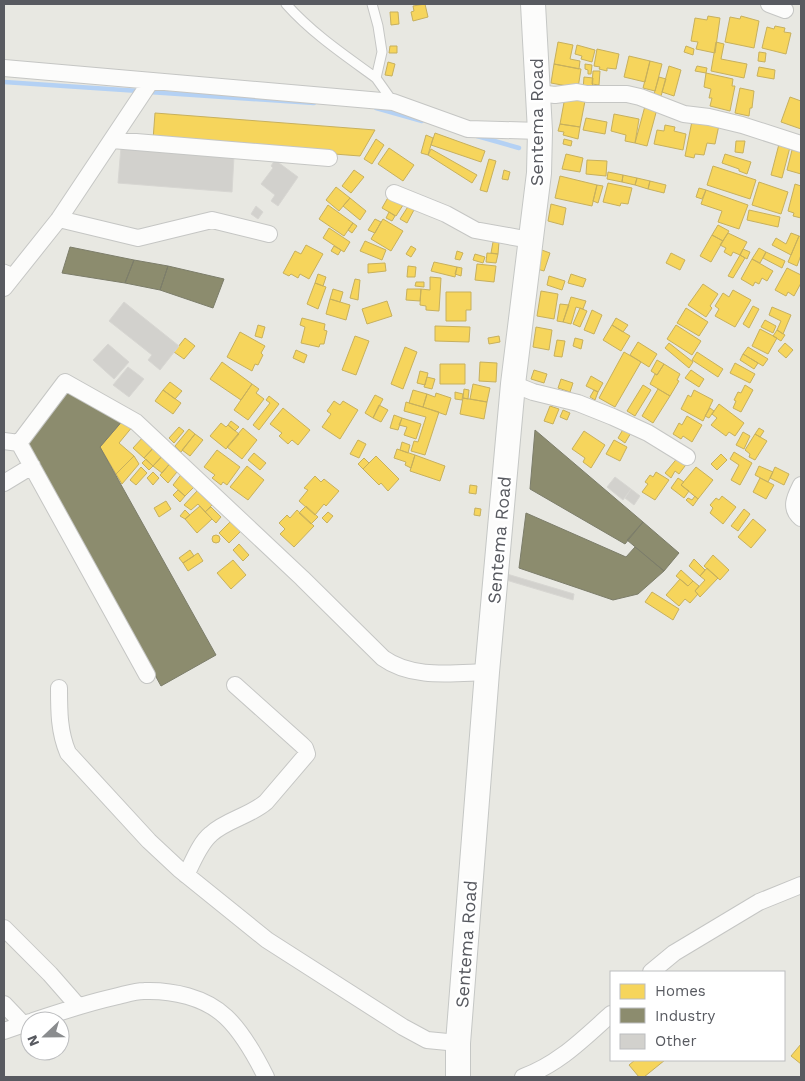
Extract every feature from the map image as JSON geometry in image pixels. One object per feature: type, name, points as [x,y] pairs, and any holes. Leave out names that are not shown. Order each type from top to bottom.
[{"type":"main road","name":"Sentema Road","points":[[458,1077],[458,1043],[487,672],[513,384],[539,173],[540,131],[533,4]]},
{"type":"street","points":[[769,4],[785,10]]},
{"type":"street","points":[[4,68],[145,91],[393,102],[468,128],[540,131]]},
{"type":"street","points":[[4,288],[10,272],[59,219],[145,91]]},
{"type":"street","points":[[538,93],[555,95],[577,92],[587,94],[628,94],[684,114],[742,124],[801,144]]},
{"type":"street","points":[[112,140],[328,158]]},
{"type":"street","points":[[394,193],[446,214],[475,230],[530,240]]},
{"type":"street","points":[[59,219],[138,238],[212,220],[269,234]]},
{"type":"street","points":[[147,675],[32,466],[11,442],[65,382],[136,422],[391,664],[407,670],[436,674],[487,672]]},
{"type":"street","points":[[513,384],[533,392],[578,403],[613,417],[648,433],[687,457]]},
{"type":"street","points":[[4,483],[32,466]]},
{"type":"street","points":[[801,485],[793,507],[801,518]]},
{"type":"street","points":[[186,875],[202,845],[211,833],[266,802],[307,754],[302,745],[235,685]]},
{"type":"street","points":[[59,688],[59,720],[62,740],[68,753],[149,841],[186,875],[275,946],[404,1028],[427,1040],[458,1043]]},
{"type":"street","points":[[651,971],[674,953],[759,902],[801,885]]},
{"type":"street","points":[[4,928],[78,1006]]},
{"type":"street","points":[[63,1011],[144,991],[185,995],[216,1008],[227,1018],[244,1041],[263,1076]]},
{"type":"street","points":[[4,1004],[20,1016]]},
{"type":"street","points":[[524,1077],[564,1056],[610,1015]]},
{"type":"street","points":[[4,1031],[20,1025]]},
{"type":"lane","points":[[286,4],[304,24],[327,43],[376,78],[393,102]]},
{"type":"lane","points":[[372,4],[382,52],[376,78]]},
{"type":"building: Homes","points":[[425,4],[428,17],[413,21],[411,12],[414,11],[413,6]]},
{"type":"building: Homes","points":[[390,12],[398,12],[399,24],[391,25]]},
{"type":"building: Homes","points":[[708,16],[720,18],[715,53],[696,49],[698,42],[691,41],[695,18],[707,20]]},
{"type":"building: Homes","points":[[741,16],[759,21],[754,48],[725,42],[730,17],[740,19]]},
{"type":"building: Homes","points":[[775,26],[785,28],[784,32],[791,33],[786,54],[762,48],[767,27],[774,29]]},
{"type":"building: Homes","points":[[558,42],[573,45],[570,59],[580,61],[579,69],[554,64]]},
{"type":"building: Homes","points":[[716,42],[724,44],[721,59],[747,64],[744,78],[711,71]]},
{"type":"building: Homes","points":[[577,45],[595,50],[592,62],[581,59],[582,56],[575,54]]},
{"type":"building: Homes","points":[[390,46],[397,46],[397,53],[389,53]]},
{"type":"building: Homes","points":[[686,46],[694,49],[693,55],[684,52]]},
{"type":"building: Homes","points":[[597,49],[619,54],[616,69],[607,68],[607,71],[594,66]]},
{"type":"building: Homes","points":[[759,52],[766,53],[765,62],[758,61]]},
{"type":"building: Homes","points":[[629,56],[650,61],[645,82],[624,77]]},
{"type":"building: Homes","points":[[650,61],[662,64],[655,91],[643,88]]},
{"type":"building: Homes","points":[[388,62],[395,64],[392,76],[385,75]]},
{"type":"building: Homes","points":[[554,64],[581,69],[578,88],[551,83]]},
{"type":"building: Homes","points":[[585,64],[592,65],[591,74],[588,74],[588,70],[585,69]]},
{"type":"building: Homes","points":[[669,66],[681,70],[674,96],[662,92]]},
{"type":"building: Homes","points":[[697,66],[707,68],[706,73],[695,71]]},
{"type":"building: Homes","points":[[759,67],[775,70],[774,79],[757,76]]},
{"type":"building: Homes","points":[[593,71],[600,71],[599,85],[592,84]]},
{"type":"building: Homes","points":[[706,73],[733,79],[732,86],[735,86],[730,111],[710,106],[712,98],[709,98],[711,89],[704,87]]},
{"type":"building: Homes","points":[[584,77],[593,78],[592,90],[583,89]]},
{"type":"building: Homes","points":[[659,77],[666,79],[661,96],[654,94]]},
{"type":"building: Homes","points":[[740,88],[754,91],[749,116],[735,113]]},
{"type":"building: Homes","points":[[565,97],[585,101],[580,127],[560,124]]},
{"type":"building: Homes","points":[[790,97],[801,101],[801,129],[781,122]]},
{"type":"building: Homes","points":[[645,106],[657,109],[647,146],[635,143]]},
{"type":"building: Homes","points":[[155,113],[375,130],[360,156],[153,140]]},
{"type":"building: Homes","points":[[614,114],[639,119],[635,143],[625,141],[626,135],[611,131]]},
{"type":"building: Homes","points":[[693,116],[719,125],[715,144],[707,143],[704,155],[695,154],[694,158],[685,156]]},
{"type":"building: Homes","points":[[586,118],[607,122],[605,134],[583,130]]},
{"type":"building: Homes","points":[[560,124],[580,127],[578,139],[563,135],[564,132],[558,131]]},
{"type":"building: Homes","points":[[665,125],[675,127],[674,131],[686,134],[683,150],[654,144],[657,130],[664,131]]},
{"type":"building: Homes","points":[[435,133],[485,151],[481,162],[431,145]]},
{"type":"building: Homes","points":[[426,135],[433,138],[428,155],[421,153]]},
{"type":"building: Homes","points":[[376,139],[384,145],[372,164],[364,159]]},
{"type":"building: Homes","points":[[564,139],[572,141],[571,146],[563,144]]},
{"type":"building: Homes","points":[[736,141],[745,141],[743,153],[735,152]]},
{"type":"building: Homes","points":[[779,144],[790,147],[782,178],[771,175]]},
{"type":"building: Homes","points":[[389,148],[414,165],[403,181],[378,164]]},
{"type":"building: Homes","points":[[431,149],[477,175],[472,183],[428,155]]},
{"type":"building: Homes","points":[[801,149],[801,174],[787,170],[792,150]]},
{"type":"building: Homes","points":[[566,154],[583,158],[580,172],[562,169]]},
{"type":"building: Homes","points":[[725,154],[751,162],[747,174],[722,163]]},
{"type":"building: Homes","points":[[489,159],[496,161],[487,192],[480,190]]},
{"type":"building: Homes","points":[[587,160],[607,161],[606,176],[586,174]]},
{"type":"building: Homes","points":[[713,166],[756,180],[750,199],[707,185]]},
{"type":"building: Homes","points":[[354,170],[364,177],[351,193],[342,186]]},
{"type":"building: Homes","points":[[504,170],[510,172],[508,180],[502,179]]},
{"type":"building: Homes","points":[[608,172],[623,175],[622,182],[607,179]]},
{"type":"building: Homes","points":[[623,175],[637,178],[635,185],[622,182]]},
{"type":"building: Homes","points":[[560,176],[597,185],[592,206],[555,198]]},
{"type":"building: Homes","points":[[637,178],[650,181],[648,189],[635,185]]},
{"type":"building: Homes","points":[[650,181],[666,185],[664,193],[648,189]]},
{"type":"building: Homes","points":[[759,182],[788,192],[781,214],[752,205]]},
{"type":"building: Homes","points":[[608,183],[632,188],[628,204],[621,203],[620,206],[603,202]]},
{"type":"building: Homes","points":[[795,184],[801,186],[801,218],[793,216],[794,213],[788,211]]},
{"type":"building: Homes","points":[[597,185],[603,186],[598,203],[593,201]]},
{"type":"building: Homes","points":[[336,187],[350,198],[339,211],[326,200]]},
{"type":"building: Homes","points":[[699,188],[706,190],[702,199],[696,197]]},
{"type":"building: Homes","points":[[706,190],[748,205],[739,229],[718,222],[722,211],[701,204]]},
{"type":"building: Homes","points":[[390,194],[405,202],[396,216],[382,208]]},
{"type":"building: Homes","points":[[350,198],[366,211],[360,220],[343,206]]},
{"type":"building: Homes","points":[[551,204],[566,208],[563,225],[548,221]]},
{"type":"building: Homes","points":[[328,205],[353,223],[344,236],[319,219]]},
{"type":"building: Homes","points":[[409,205],[415,208],[407,223],[400,219]]},
{"type":"building: Homes","points":[[749,210],[780,217],[778,227],[747,220]]},
{"type":"building: Homes","points":[[389,212],[395,216],[392,221],[386,218]]},
{"type":"building: Homes","points":[[375,219],[381,222],[375,233],[368,230]]},
{"type":"building: Homes","points":[[383,219],[403,231],[391,251],[371,239]]},
{"type":"building: Homes","points":[[353,223],[357,226],[352,233],[348,230]]},
{"type":"building: Homes","points":[[718,225],[729,231],[723,241],[712,235]]},
{"type":"building: Homes","points":[[329,228],[350,242],[344,252],[323,238]]},
{"type":"building: Homes","points":[[728,233],[747,242],[740,255],[733,252],[731,256],[724,252],[726,248],[720,245]]},
{"type":"building: Homes","points":[[791,233],[799,236],[791,255],[772,245],[776,238],[786,244]]},
{"type":"building: Homes","points":[[712,235],[723,241],[711,262],[700,256]]},
{"type":"building: Homes","points":[[799,236],[801,237],[801,255],[797,266],[788,262]]},
{"type":"building: Homes","points":[[365,241],[386,250],[382,260],[360,251]]},
{"type":"building: Homes","points":[[493,242],[499,242],[498,254],[491,253]]},
{"type":"building: Homes","points":[[306,245],[323,254],[309,279],[300,274],[298,278],[291,274],[289,276],[283,273],[295,251],[301,254]]},
{"type":"building: Homes","points":[[334,246],[341,250],[338,255],[331,251]]},
{"type":"building: Homes","points":[[411,246],[416,249],[411,257],[406,254]]},
{"type":"building: Homes","points":[[759,248],[766,252],[760,263],[752,259]]},
{"type":"building: Homes","points":[[539,249],[550,253],[544,271],[537,269]]},
{"type":"building: Homes","points":[[743,249],[750,252],[747,259],[740,255]]},
{"type":"building: Homes","points":[[457,251],[463,253],[460,260],[455,259]]},
{"type":"building: Homes","points":[[766,252],[785,261],[782,268],[763,258]]},
{"type":"building: Homes","points":[[487,253],[498,254],[496,263],[486,262]]},
{"type":"building: Homes","points":[[671,253],[685,260],[680,270],[666,263]]},
{"type":"building: Homes","points":[[475,254],[485,257],[483,263],[473,260]]},
{"type":"building: Homes","points":[[740,255],[745,258],[733,278],[728,276]]},
{"type":"building: Homes","points":[[752,259],[773,271],[767,281],[762,278],[759,284],[755,282],[753,286],[741,279]]},
{"type":"building: Homes","points":[[434,262],[457,267],[455,277],[431,271]]},
{"type":"building: Homes","points":[[385,263],[386,271],[368,273],[368,264]]},
{"type":"building: Homes","points":[[477,264],[496,266],[494,282],[475,280]]},
{"type":"building: Homes","points":[[408,266],[416,267],[415,277],[407,277]]},
{"type":"building: Homes","points":[[457,267],[462,268],[461,276],[455,274]]},
{"type":"building: Homes","points":[[787,268],[801,275],[801,283],[794,296],[788,292],[786,296],[775,290]]},
{"type":"building: Homes","points":[[318,274],[326,277],[323,286],[315,283]]},
{"type":"building: Homes","points":[[571,274],[586,279],[583,287],[568,283]]},
{"type":"building: Homes","points":[[549,276],[565,281],[562,290],[547,285]]},
{"type":"building: Homes","points":[[430,277],[441,278],[439,311],[426,310],[426,306],[420,305],[421,289],[430,290]]},
{"type":"building: Homes","points":[[355,279],[360,280],[358,300],[350,298]]},
{"type":"building: Homes","points":[[416,282],[424,282],[424,287],[415,286]]},
{"type":"building: Homes","points":[[315,283],[326,287],[318,309],[307,304]]},
{"type":"building: Homes","points":[[703,284],[718,294],[710,306],[712,308],[706,317],[688,305]]},
{"type":"building: Homes","points":[[333,289],[343,292],[340,302],[330,299]]},
{"type":"building: Homes","points":[[407,289],[421,289],[420,301],[406,300]]},
{"type":"building: Homes","points":[[733,290],[751,300],[735,327],[715,316],[719,309],[715,306],[723,293],[729,297]]},
{"type":"building: Homes","points":[[541,291],[558,294],[554,319],[537,316]]},
{"type":"building: Homes","points":[[446,292],[471,292],[471,310],[466,310],[466,321],[446,321]]},
{"type":"building: Homes","points":[[571,297],[586,301],[583,309],[576,307],[571,324],[563,322]]},
{"type":"building: Homes","points":[[330,299],[350,305],[346,320],[326,314]]},
{"type":"building: Homes","points":[[387,301],[392,316],[367,324],[362,309]]},
{"type":"building: Homes","points":[[560,304],[569,305],[563,322],[557,321]]},
{"type":"building: Homes","points":[[753,306],[759,309],[749,328],[743,324]]},
{"type":"building: Homes","points":[[772,307],[791,315],[783,334],[777,330],[781,321],[769,315]]},
{"type":"building: Homes","points":[[580,308],[587,311],[580,327],[573,324]]},
{"type":"building: Homes","points":[[686,308],[708,322],[699,336],[677,323]]},
{"type":"building: Homes","points":[[592,310],[602,315],[594,334],[584,330]]},
{"type":"building: Homes","points":[[302,318],[325,324],[324,330],[327,331],[324,344],[320,344],[319,347],[301,343],[305,327],[300,325]]},
{"type":"building: Homes","points":[[616,318],[628,325],[623,332],[612,325]]},
{"type":"building: Homes","points":[[765,320],[776,326],[773,333],[761,327]]},
{"type":"building: Homes","points":[[258,325],[265,327],[262,338],[255,336]]},
{"type":"building: Homes","points":[[612,325],[630,336],[621,351],[603,340]]},
{"type":"building: Homes","points":[[676,325],[701,341],[692,355],[667,339]]},
{"type":"building: Homes","points":[[435,326],[470,327],[469,342],[435,341]]},
{"type":"building: Homes","points":[[536,327],[552,330],[549,350],[533,347]]},
{"type":"building: Homes","points":[[760,329],[777,338],[768,354],[752,346]]},
{"type":"building: Homes","points":[[777,330],[785,335],[781,341],[773,336]]},
{"type":"building: Homes","points":[[240,332],[265,346],[258,365],[255,364],[252,371],[227,357]]},
{"type":"building: Homes","points":[[355,336],[369,341],[356,375],[342,370]]},
{"type":"building: Homes","points":[[499,336],[500,342],[489,344],[488,338]]},
{"type":"building: Homes","points":[[185,338],[195,346],[184,359],[174,352]]},
{"type":"building: Homes","points":[[575,338],[583,340],[581,349],[573,346]]},
{"type":"building: Homes","points":[[557,340],[565,341],[562,357],[554,356]]},
{"type":"building: Homes","points":[[638,342],[657,354],[649,367],[630,355]]},
{"type":"building: Homes","points":[[669,343],[693,362],[689,368],[665,348]]},
{"type":"building: Homes","points":[[785,343],[793,350],[786,358],[778,351]]},
{"type":"building: Homes","points":[[405,347],[417,352],[403,389],[391,384]]},
{"type":"building: Homes","points":[[748,347],[768,359],[763,366],[743,354]]},
{"type":"building: Homes","points":[[296,350],[307,355],[304,363],[293,358]]},
{"type":"building: Homes","points":[[624,352],[641,362],[615,407],[599,398]]},
{"type":"building: Homes","points":[[697,352],[723,369],[718,377],[692,360]]},
{"type":"building: Homes","points":[[743,354],[758,363],[754,369],[740,360]]},
{"type":"building: Homes","points":[[657,360],[664,364],[657,375],[651,371]]},
{"type":"building: Homes","points":[[222,362],[252,384],[241,400],[210,379]]},
{"type":"building: Homes","points":[[480,362],[497,363],[496,382],[479,381]]},
{"type":"building: Homes","points":[[735,363],[755,374],[750,383],[730,373]]},
{"type":"building: Homes","points":[[440,364],[465,364],[465,384],[440,384]]},
{"type":"building: Homes","points":[[664,364],[680,374],[677,380],[679,381],[670,396],[650,384],[655,374],[657,375]]},
{"type":"building: Homes","points":[[534,370],[547,374],[544,383],[531,379]]},
{"type":"building: Homes","points":[[691,370],[704,379],[699,387],[685,378]]},
{"type":"building: Homes","points":[[420,371],[428,373],[425,385],[417,383]]},
{"type":"building: Homes","points":[[591,376],[603,383],[598,392],[586,386]]},
{"type":"building: Homes","points":[[427,377],[435,379],[432,389],[424,387]]},
{"type":"building: Homes","points":[[561,379],[573,383],[570,392],[558,388]]},
{"type":"building: Homes","points":[[170,382],[182,391],[175,399],[163,390]]},
{"type":"building: Homes","points":[[252,384],[259,389],[256,393],[264,399],[248,420],[234,410]]},
{"type":"building: Homes","points":[[473,384],[490,388],[487,402],[470,399]]},
{"type":"building: Homes","points":[[643,385],[651,390],[635,416],[627,411]]},
{"type":"building: Homes","points":[[745,385],[753,390],[741,412],[733,408],[736,401],[734,400],[738,392],[741,393]]},
{"type":"building: Homes","points":[[464,389],[469,390],[468,399],[463,398]]},
{"type":"building: Homes","points":[[658,389],[670,396],[653,423],[642,416]]},
{"type":"building: Homes","points":[[163,390],[181,403],[173,414],[155,401]]},
{"type":"building: Homes","points":[[413,390],[427,394],[423,407],[409,403]]},
{"type":"building: Homes","points":[[594,390],[598,392],[595,400],[590,397]]},
{"type":"building: Homes","points":[[694,390],[713,400],[703,421],[681,409],[688,395],[691,397]]},
{"type":"building: Homes","points":[[455,392],[463,394],[462,400],[455,399]]},
{"type":"building: Homes","points":[[436,393],[451,398],[446,415],[423,407],[427,394],[435,397]]},
{"type":"building: Homes","points":[[375,395],[383,399],[373,418],[365,413]]},
{"type":"building: Homes","points":[[269,396],[279,404],[259,430],[253,425],[270,403],[266,400]]},
{"type":"building: Homes","points":[[463,398],[487,402],[484,419],[460,414]]},
{"type":"building: Homes","points":[[334,401],[340,405],[343,401],[358,410],[340,439],[322,427],[331,414],[327,411]]},
{"type":"building: Homes","points":[[406,402],[439,412],[425,455],[411,451],[414,441],[418,442],[426,417],[404,411]]},
{"type":"building: Homes","points":[[719,404],[744,423],[735,436],[729,432],[726,436],[711,425],[717,418],[712,414]]},
{"type":"building: Homes","points":[[379,405],[388,410],[381,422],[373,418]]},
{"type":"building: Homes","points":[[550,406],[559,409],[553,424],[544,421]]},
{"type":"building: Homes","points":[[283,408],[310,430],[298,445],[292,440],[288,444],[279,436],[282,433],[270,424]]},
{"type":"building: Homes","points":[[710,408],[714,411],[709,418],[705,416]]},
{"type":"building: Homes","points":[[563,410],[570,413],[567,420],[560,417]]},
{"type":"building: Homes","points":[[394,415],[402,418],[398,430],[390,428]]},
{"type":"building: Homes","points":[[687,416],[702,425],[692,442],[683,436],[681,439],[673,434],[679,423],[682,425]]},
{"type":"building: Homes","points":[[402,418],[421,424],[416,439],[404,435],[407,427],[399,425]]},
{"type":"building: Homes","points":[[124,419],[133,426],[119,443],[134,456],[116,474],[100,447]]},
{"type":"building: Homes","points":[[231,421],[239,427],[235,431],[228,425]]},
{"type":"building: Homes","points":[[221,423],[226,427],[228,425],[239,434],[226,449],[210,436]]},
{"type":"building: Homes","points":[[625,426],[632,431],[625,443],[618,438]]},
{"type":"building: Homes","points":[[179,427],[184,431],[174,443],[169,438]]},
{"type":"building: Homes","points":[[243,428],[257,440],[242,459],[227,447]]},
{"type":"building: Homes","points":[[759,428],[764,431],[760,437],[755,434]]},
{"type":"building: Homes","points":[[189,429],[195,434],[181,452],[175,446]]},
{"type":"building: Homes","points":[[584,431],[605,445],[591,468],[583,462],[585,458],[572,449]]},
{"type":"building: Homes","points":[[743,432],[750,436],[744,449],[736,445]]},
{"type":"building: Homes","points":[[195,434],[203,440],[190,456],[182,450]]},
{"type":"building: Homes","points":[[755,434],[767,441],[755,460],[749,457],[750,454],[745,450]]},
{"type":"building: Homes","points":[[145,435],[156,445],[144,458],[133,448]]},
{"type":"building: Homes","points":[[358,440],[366,444],[359,458],[350,454]]},
{"type":"building: Homes","points":[[614,440],[627,447],[620,461],[606,454]]},
{"type":"building: Homes","points":[[402,442],[410,445],[408,453],[400,450]]},
{"type":"building: Homes","points":[[156,445],[165,453],[153,466],[144,458]]},
{"type":"building: Homes","points":[[397,449],[415,455],[411,468],[405,465],[406,462],[394,458]]},
{"type":"building: Homes","points":[[217,450],[240,467],[227,485],[223,482],[221,485],[212,478],[215,475],[204,467]]},
{"type":"building: Homes","points":[[734,452],[752,463],[740,485],[731,480],[739,465],[730,459]]},
{"type":"building: Homes","points":[[165,453],[173,460],[162,473],[153,466]]},
{"type":"building: Homes","points":[[254,453],[266,463],[260,470],[248,460]]},
{"type":"building: Homes","points":[[721,454],[727,460],[717,470],[711,464]]},
{"type":"building: Homes","points":[[415,455],[445,466],[440,481],[410,471]]},
{"type":"building: Homes","points":[[134,456],[139,464],[122,484],[116,474]]},
{"type":"building: Homes","points":[[376,456],[399,479],[388,491],[363,469]]},
{"type":"building: Homes","points":[[679,456],[688,462],[679,474],[675,471],[671,478],[665,473]]},
{"type":"building: Homes","points":[[364,458],[369,463],[363,469],[358,464]]},
{"type":"building: Homes","points":[[146,459],[153,466],[149,470],[142,463]]},
{"type":"building: Homes","points":[[173,460],[181,467],[168,483],[160,475]]},
{"type":"building: Homes","points":[[247,466],[264,480],[248,500],[230,487]]},
{"type":"building: Homes","points":[[759,466],[773,472],[768,482],[755,475]]},
{"type":"building: Homes","points":[[141,467],[147,473],[136,485],[130,480]]},
{"type":"building: Homes","points":[[696,467],[713,480],[698,499],[681,485]]},
{"type":"building: Homes","points":[[775,467],[789,474],[784,485],[770,478]]},
{"type":"building: Homes","points":[[153,472],[159,478],[153,485],[147,478]]},
{"type":"building: Homes","points":[[183,472],[197,484],[185,496],[173,485]]},
{"type":"building: Homes","points":[[656,472],[669,480],[655,500],[642,492],[648,484],[645,482],[650,475],[653,477]]},
{"type":"building: Homes","points":[[315,476],[321,482],[324,479],[339,491],[315,515],[299,501],[308,490],[304,488]]},
{"type":"building: Homes","points":[[678,478],[684,482],[681,485],[689,491],[684,498],[671,488]]},
{"type":"building: Homes","points":[[760,478],[774,485],[766,499],[753,492]]},
{"type":"building: Homes","points":[[470,485],[477,486],[476,494],[469,493]]},
{"type":"building: Homes","points":[[178,490],[185,496],[180,502],[173,495]]},
{"type":"building: Homes","points":[[197,491],[212,505],[205,512],[198,504],[191,510],[184,505]]},
{"type":"building: Homes","points":[[695,496],[698,499],[693,506],[686,500],[688,498],[692,500]]},
{"type":"building: Homes","points":[[722,496],[736,507],[723,524],[710,513],[713,508],[710,505],[716,498],[719,500]]},
{"type":"building: Homes","points":[[166,501],[171,509],[159,517],[154,508]]},
{"type":"building: Homes","points":[[200,506],[212,519],[197,533],[185,519]]},
{"type":"building: Homes","points":[[306,506],[318,517],[311,524],[299,513]]},
{"type":"building: Homes","points":[[211,507],[221,517],[216,523],[205,512]]},
{"type":"building: Homes","points":[[475,508],[481,509],[480,516],[474,515]]},
{"type":"building: Homes","points":[[744,509],[750,514],[738,531],[731,526]]},
{"type":"building: Homes","points":[[185,510],[190,515],[185,519],[180,516]]},
{"type":"building: Homes","points":[[297,510],[314,526],[294,547],[280,534],[285,529],[279,523],[287,515],[290,518]]},
{"type":"building: Homes","points":[[328,512],[333,516],[327,523],[322,518]]},
{"type":"building: Homes","points":[[753,519],[766,530],[751,548],[738,537]]},
{"type":"building: Homes","points":[[232,520],[242,530],[229,543],[219,533]]},
{"type":"building: Homes","points":[[216,535],[220,539],[216,543],[212,539]]},
{"type":"building: Homes","points":[[239,544],[249,555],[243,561],[233,550]]},
{"type":"building: Homes","points":[[190,550],[194,556],[183,563],[179,558]]},
{"type":"building: Homes","points":[[198,553],[203,561],[188,571],[183,563]]},
{"type":"building: Homes","points":[[713,555],[729,570],[720,580],[704,566]]},
{"type":"building: Homes","points":[[694,559],[705,570],[700,576],[689,566]]},
{"type":"building: Homes","points":[[233,560],[246,575],[231,589],[217,573]]},
{"type":"building: Homes","points":[[707,568],[718,578],[700,597],[695,591],[705,580],[700,576]]},
{"type":"building: Homes","points":[[681,570],[693,581],[688,586],[676,576]]},
{"type":"building: Homes","points":[[680,579],[688,586],[693,581],[699,586],[695,591],[698,594],[690,603],[685,599],[679,606],[666,595]]},
{"type":"building: Homes","points":[[652,592],[679,609],[673,620],[645,602]]},
{"type":"building: Homes","points":[[801,1044],[801,1064],[791,1056]]},
{"type":"building: Homes","points":[[634,1061],[664,1061],[644,1077],[639,1077],[629,1065]]},
{"type":"building: Industry","points":[[70,247],[134,260],[125,283],[62,273]]},
{"type":"building: Industry","points":[[134,260],[168,266],[160,290],[125,283]]},
{"type":"building: Industry","points":[[168,266],[224,279],[213,308],[160,290]]},
{"type":"building: Industry","points":[[69,389],[124,419],[100,447],[216,655],[161,686],[27,441]]},
{"type":"building: Industry","points":[[535,430],[643,522],[625,544],[530,489]]},
{"type":"building: Industry","points":[[526,513],[626,557],[635,547],[664,571],[638,594],[613,600],[519,568]]},
{"type":"building: Industry","points":[[643,522],[679,553],[664,571],[627,540]]},
{"type":"building: Other","points":[[121,147],[234,156],[232,192],[118,183]]},
{"type":"building: Other","points":[[275,160],[298,177],[278,206],[271,201],[275,195],[261,184],[273,168],[271,166]]},
{"type":"building: Other","points":[[256,206],[263,212],[258,219],[251,214]]},
{"type":"building: Other","points":[[124,302],[179,346],[160,370],[148,360],[152,355],[109,321]]},
{"type":"building: Other","points":[[108,344],[129,362],[114,379],[93,360]]},
{"type":"building: Other","points":[[128,367],[144,379],[129,397],[113,385]]},
{"type":"building: Other","points":[[615,477],[631,489],[623,500],[607,487]]},
{"type":"building: Other","points":[[631,489],[640,496],[634,505],[625,498]]},
{"type":"building: Other","points":[[507,574],[574,594],[573,600],[506,580]]},
{"type":"waterway","points":[[4,82],[139,91]]},
{"type":"waterway","points":[[149,92],[314,103]]},
{"type":"waterway","points":[[376,108],[422,121]]},
{"type":"waterway","points":[[477,136],[519,148]]}]
